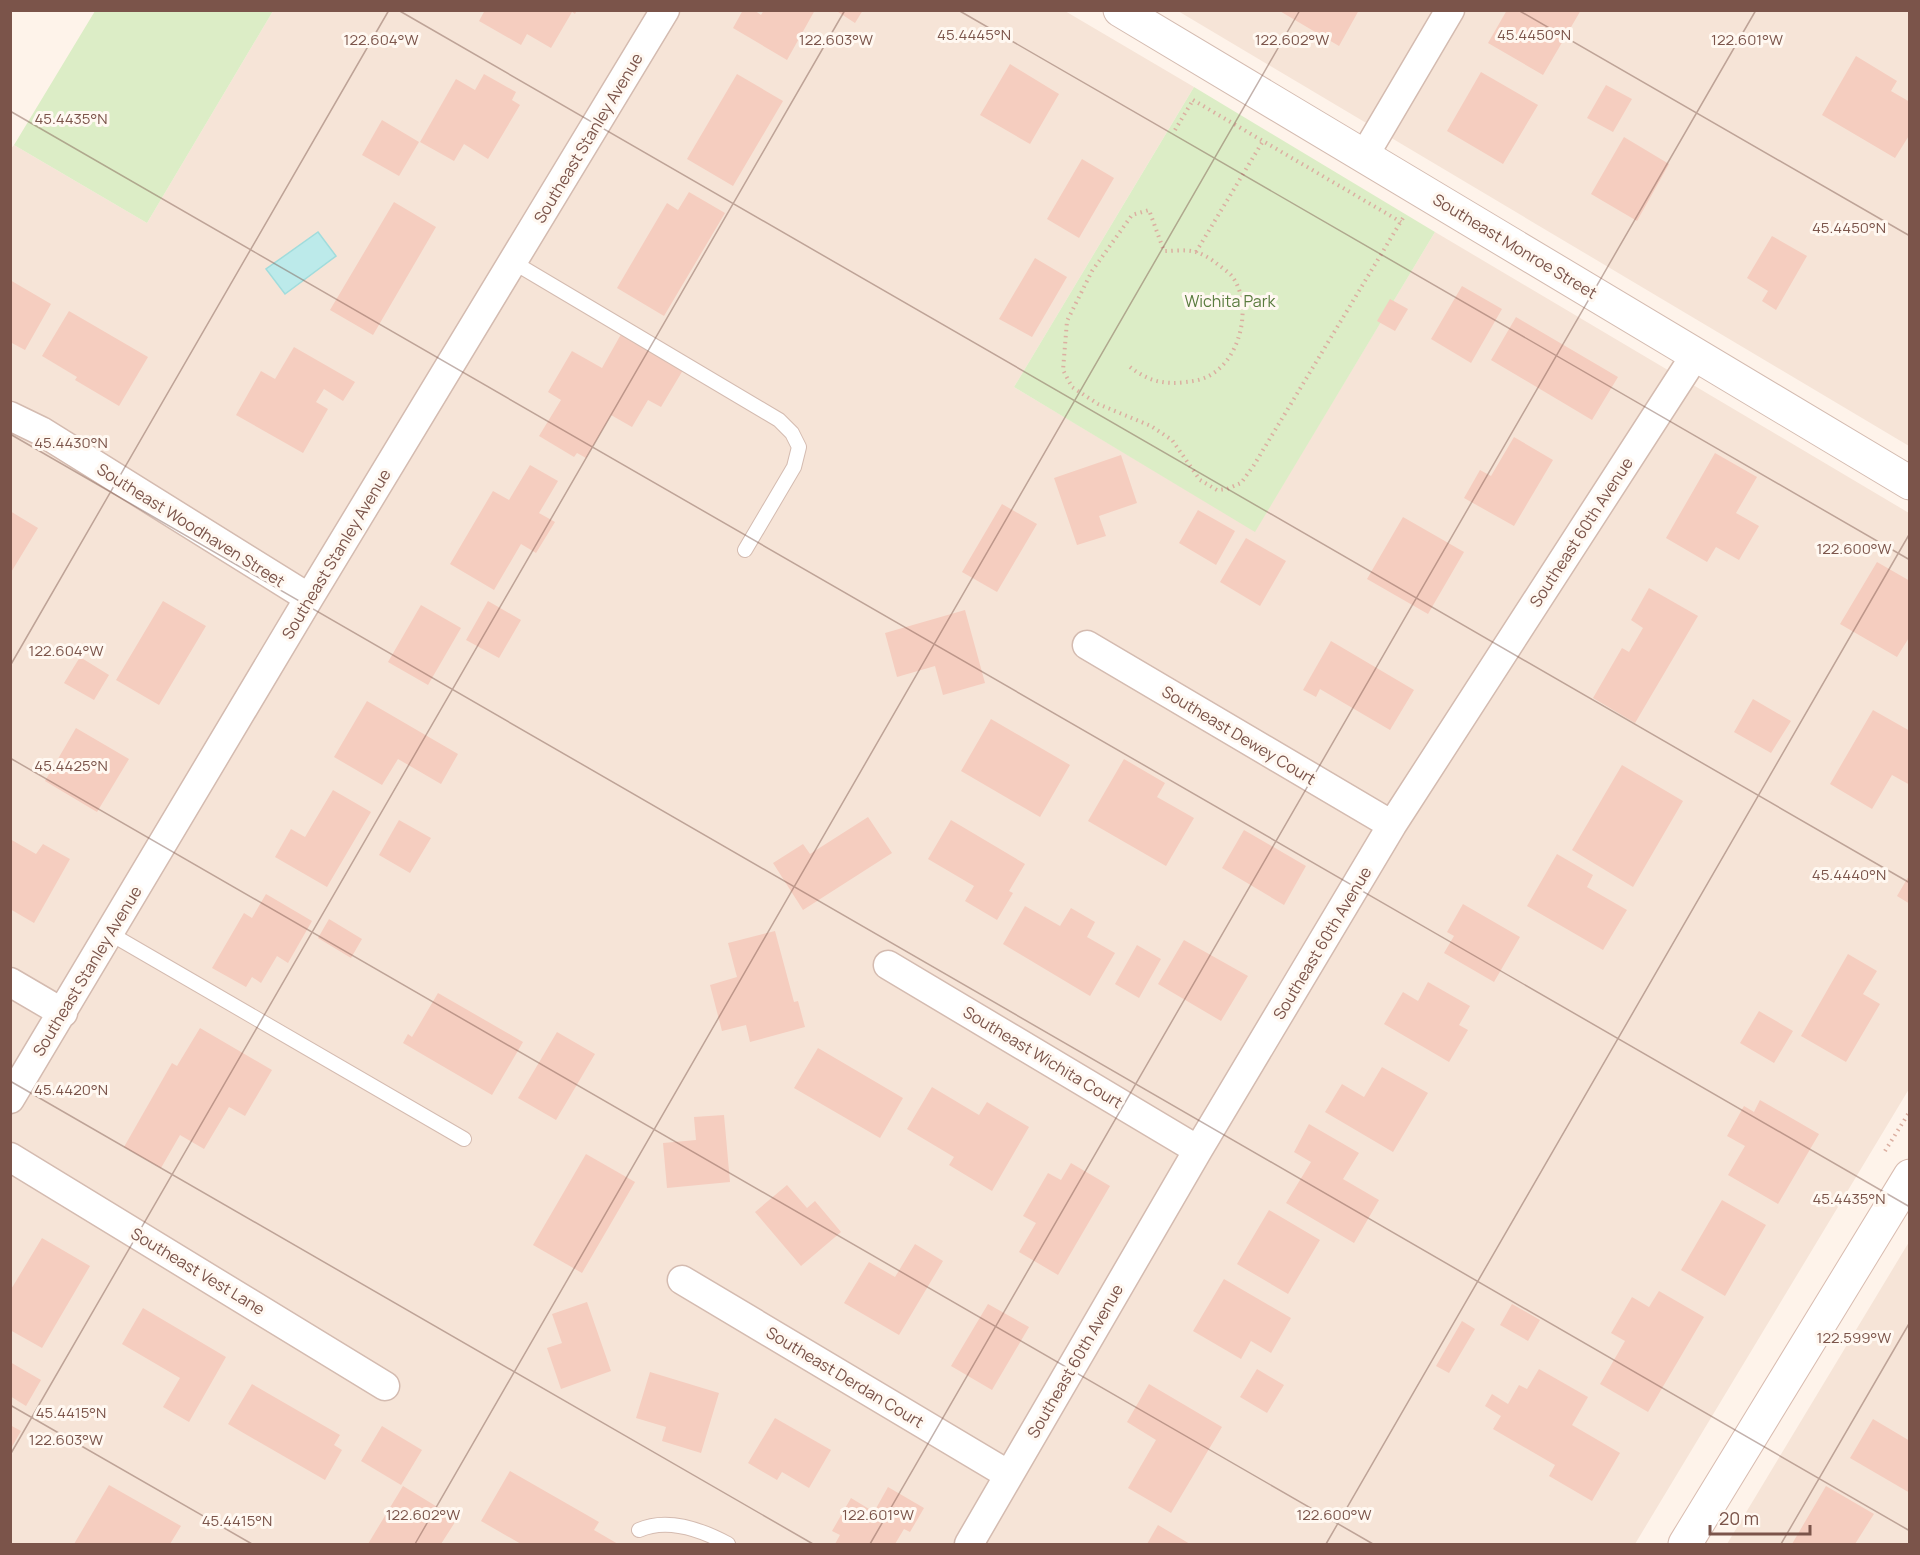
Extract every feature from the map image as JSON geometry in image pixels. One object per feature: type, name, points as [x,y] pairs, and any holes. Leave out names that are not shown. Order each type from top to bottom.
[{"type":"street","name":"Southeast Stanley Avenue","points":[[10,1099],[309,598],[665,10]]},
{"type":"street","name":"Southeast Monroe Street","points":[[1120,10],[1910,483]]},
{"type":"street","points":[[1364,156],[1450,10]]},
{"type":"street","name":"Southeast 60th Avenue","points":[[969,1545],[1198,1150],[1392,825],[1696,354]]},
{"type":"street","name":"Southeast Woodhaven Street","points":[[10,416],[41,431],[309,598]]},
{"type":"street","name":"Southeast Dewey Court","points":[[1087,645],[1392,825]]},
{"type":"street","name":"Southeast Wichita Court","points":[[888,965],[1198,1150]]},
{"type":"street","points":[[10,982],[63,1013]]},
{"type":"street","name":"Southeast Vest Lane","points":[[10,1157],[385,1386]]},
{"type":"street","points":[[1684,1545],[1910,1176]]},
{"type":"street","name":"Southeast Derdan Court","points":[[682,1280],[1009,1475]]},
{"type":"lane","points":[[513,262],[779,420],[792,433],[799,447],[794,467],[745,550]]},
{"type":"lane","points":[[109,933],[464,1139]]},
{"type":"lane","points":[[639,1530],[650,1525],[680,1526],[697,1530],[728,1545]]},
{"type":"path","points":[[1175,130],[1214,66]]},
{"type":"path","points":[[1193,100],[1401,222]]},
{"type":"path","points":[[1196,252],[1263,141]]},
{"type":"path","points":[[1130,368],[1155,382],[1174,384],[1196,381],[1214,374],[1229,357],[1239,336],[1244,313],[1240,292],[1231,275],[1213,261],[1196,252],[1164,251],[1149,210],[1132,215],[1092,271],[1067,321],[1063,370],[1072,387],[1098,404],[1151,426],[1172,440],[1200,480],[1216,490],[1227,489],[1240,483],[1254,465],[1420,189]]},
{"type":"shaded area","points":[[273,11],[1065,11],[1194,87],[1014,387],[1255,531],[1435,232],[1909,513],[1909,1089],[1635,1544],[11,1544],[10,150],[14,145],[147,223]]},
{"type":"shaded area","points":[[1178,11],[1909,11],[1909,446]]},
{"type":"shaded area","points":[[1909,1242],[1909,1544],[1727,1544]]},
{"type":"green space","points":[[95,11],[273,11],[147,223],[14,145]]},
{"type":"green space","name":"Wichita Park","points":[[1194,87],[1435,232],[1255,532],[1014,387]]},
{"type":"water","points":[[318,232],[336,256],[285,294],[266,269]]},
{"type":"building","points":[[485,10],[577,10],[575,14],[572,12],[551,48],[527,34],[521,45],[479,21]]},
{"type":"building","points":[[743,10],[754,10],[761,15],[764,10],[815,10],[787,60],[733,28]]},
{"type":"building","points":[[835,10],[863,10],[855,23]]},
{"type":"building","points":[[1278,10],[1359,10],[1339,46]]},
{"type":"building","points":[[1507,10],[1581,10],[1543,75],[1488,43]]},
{"type":"building","points":[[1856,56],[1897,81],[1891,91],[1910,102],[1910,134],[1895,158],[1822,115]]},
{"type":"building","points":[[1010,64],[1059,94],[1030,144],[980,115]]},
{"type":"building","points":[[1481,72],[1538,105],[1503,164],[1447,131]]},
{"type":"building","points":[[484,74],[516,92],[512,100],[520,105],[488,159],[464,144],[454,161],[420,142],[456,79],[475,90]]},
{"type":"building","points":[[737,74],[783,101],[733,186],[687,159]]},
{"type":"building","points":[[1606,85],[1632,99],[1613,132],[1587,118]]},
{"type":"building","points":[[382,120],[419,142],[399,176],[362,155]]},
{"type":"building","points":[[1624,137],[1669,164],[1637,221],[1591,194]]},
{"type":"building","points":[[1082,159],[1114,178],[1079,238],[1047,219]]},
{"type":"building","points":[[689,192],[725,213],[664,316],[617,288],[667,203],[678,210]]},
{"type":"building","points":[[394,202],[436,227],[373,335],[330,310]]},
{"type":"building","points":[[1772,236],[1807,256],[1776,310],[1762,301],[1768,291],[1747,278]]},
{"type":"building","points":[[1035,258],[1067,277],[1032,337],[999,319]]},
{"type":"building","points":[[10,280],[51,304],[25,350],[10,342]]},
{"type":"building","points":[[1462,286],[1502,309],[1471,363],[1431,339]]},
{"type":"building","points":[[1390,299],[1408,309],[1395,331],[1377,321]]},
{"type":"building","points":[[69,311],[148,357],[119,406],[75,380],[77,377],[42,356]]},
{"type":"building","points":[[1516,317],[1618,377],[1592,420],[1491,360]]},
{"type":"building","points":[[624,329],[686,365],[661,407],[648,400],[632,427],[611,415],[586,458],[577,453],[574,457],[539,436],[561,400],[548,392],[572,351],[602,368]]},
{"type":"building","points":[[294,347],[355,382],[343,401],[324,389],[316,402],[328,409],[303,453],[236,415],[261,371],[275,379]]},
{"type":"building","points":[[1514,437],[1553,460],[1514,526],[1464,498],[1480,470],[1491,476]]},
{"type":"building","points":[[1715,453],[1757,477],[1736,513],[1759,526],[1739,560],[1716,547],[1707,562],[1666,538]]},
{"type":"building","points":[[1121,455],[1137,503],[1099,516],[1106,536],[1077,545],[1054,478]]},
{"type":"building","points":[[530,465],[558,481],[539,513],[555,522],[536,553],[521,544],[494,590],[450,564],[493,491],[509,500]]},
{"type":"building","points":[[1002,504],[1037,524],[997,592],[962,572]]},
{"type":"building","points":[[1198,510],[1235,531],[1216,565],[1179,543]]},
{"type":"building","points":[[10,511],[38,528],[10,574]]},
{"type":"building","points":[[1403,517],[1464,552],[1428,614],[1367,579]]},
{"type":"building","points":[[1246,538],[1286,561],[1260,606],[1220,582]]},
{"type":"building","points":[[1877,562],[1910,581],[1910,636],[1897,657],[1840,624]]},
{"type":"building","points":[[1649,588],[1698,616],[1635,723],[1593,698],[1622,648],[1629,652],[1643,628],[1631,620]]},
{"type":"building","points":[[163,601],[206,626],[159,705],[116,680]]},
{"type":"building","points":[[488,601],[521,620],[499,658],[466,640]]},
{"type":"building","points":[[421,605],[461,628],[428,685],[388,662]]},
{"type":"building","points":[[965,610],[985,683],[943,695],[935,666],[897,677],[885,633]]},
{"type":"building","points":[[1331,641],[1414,690],[1390,730],[1320,689],[1316,697],[1303,690]]},
{"type":"building","points":[[80,657],[109,675],[94,700],[64,683]]},
{"type":"building","points":[[1753,699],[1791,721],[1771,753],[1734,732]]},
{"type":"building","points":[[367,701],[458,754],[441,784],[398,759],[382,785],[334,757]]},
{"type":"building","points":[[1873,710],[1910,731],[1910,785],[1892,775],[1872,809],[1830,784]]},
{"type":"building","points":[[991,719],[1070,765],[1040,817],[961,771]]},
{"type":"building","points":[[76,728],[129,759],[97,812],[45,781]]},
{"type":"building","points":[[1124,759],[1165,783],[1157,797],[1194,818],[1166,866],[1088,821]]},
{"type":"building","points":[[1622,765],[1683,801],[1633,887],[1572,850]]},
{"type":"building","points":[[333,790],[371,812],[327,887],[275,857],[291,829],[305,837]]},
{"type":"building","points":[[868,817],[892,853],[803,910],[773,863],[803,844],[810,854]]},
{"type":"building","points":[[399,820],[431,838],[410,873],[379,855]]},
{"type":"building","points":[[951,820],[1025,864],[1009,891],[1013,893],[997,920],[965,901],[974,886],[928,859]]},
{"type":"building","points":[[1244,830],[1306,866],[1284,905],[1222,868]]},
{"type":"building","points":[[10,839],[36,854],[43,844],[70,859],[34,923],[10,909]]},
{"type":"building","points":[[1557,854],[1593,875],[1587,887],[1627,910],[1603,950],[1527,906]]},
{"type":"building","points":[[1910,874],[1910,904],[1897,896]]},
{"type":"building","points":[[266,894],[312,921],[288,963],[277,956],[261,983],[252,977],[246,987],[212,968],[244,913],[252,918]]},
{"type":"building","points":[[1463,904],[1520,937],[1494,982],[1444,953],[1454,936],[1447,932]]},
{"type":"building","points":[[1025,906],[1060,926],[1071,908],[1095,922],[1087,937],[1115,953],[1090,996],[1003,944]]},
{"type":"building","points":[[329,919],[362,939],[351,958],[318,938]]},
{"type":"building","points":[[775,931],[794,1002],[798,1001],[805,1027],[750,1042],[746,1025],[722,1031],[710,985],[737,977],[728,943]]},
{"type":"building","points":[[1184,940],[1248,976],[1221,1021],[1158,984]]},
{"type":"building","points":[[1137,945],[1161,959],[1139,998],[1115,984]]},
{"type":"building","points":[[1848,954],[1877,971],[1863,994],[1880,1004],[1846,1062],[1801,1036]]},
{"type":"building","points":[[1428,982],[1470,1006],[1459,1025],[1468,1030],[1449,1062],[1384,1024],[1403,992],[1418,1001]]},
{"type":"building","points":[[438,993],[523,1042],[492,1095],[403,1043],[408,1034],[412,1037]]},
{"type":"building","points":[[1759,1011],[1793,1031],[1774,1063],[1740,1043]]},
{"type":"building","points":[[200,1028],[272,1070],[245,1116],[229,1107],[204,1149],[180,1135],[161,1168],[124,1147],[172,1063],[177,1066]]},
{"type":"building","points":[[557,1032],[595,1054],[556,1120],[518,1098]]},
{"type":"building","points":[[818,1048],[903,1098],[880,1138],[794,1088]]},
{"type":"building","points":[[1382,1067],[1428,1093],[1393,1152],[1325,1112],[1342,1084],[1364,1097]]},
{"type":"building","points":[[932,1087],[979,1115],[987,1102],[1029,1127],[992,1191],[949,1165],[954,1157],[907,1129]]},
{"type":"building","points":[[1760,1100],[1819,1134],[1778,1204],[1728,1175],[1745,1146],[1727,1136],[1744,1106],[1754,1112]]},
{"type":"building","points":[[724,1115],[730,1182],[667,1188],[663,1143],[696,1140],[694,1117]]},
{"type":"building","points":[[1309,1124],[1359,1153],[1343,1179],[1379,1200],[1354,1243],[1286,1203],[1311,1162],[1294,1152]]},
{"type":"building","points":[[586,1154],[635,1182],[582,1273],[533,1245]]},
{"type":"building","points":[[1071,1163],[1110,1186],[1058,1275],[1019,1252],[1036,1223],[1023,1216],[1048,1173],[1061,1180]]},
{"type":"building","points":[[787,1185],[807,1208],[815,1201],[841,1232],[801,1266],[755,1212]]},
{"type":"building","points":[[1722,1200],[1766,1225],[1725,1296],[1681,1270]]},
{"type":"building","points":[[1269,1210],[1320,1240],[1288,1294],[1237,1264]]},
{"type":"building","points":[[42,1238],[90,1266],[42,1348],[10,1330],[10,1291]]},
{"type":"building","points":[[915,1244],[943,1261],[899,1335],[844,1303],[869,1262],[895,1277]]},
{"type":"building","points":[[1224,1279],[1291,1318],[1271,1353],[1251,1341],[1241,1359],[1193,1331]]},
{"type":"building","points":[[1659,1291],[1704,1317],[1648,1412],[1600,1384],[1625,1341],[1611,1333],[1632,1297],[1649,1307]]},
{"type":"building","points":[[587,1302],[611,1371],[561,1389],[547,1348],[562,1343],[552,1314]]},
{"type":"building","points":[[988,1304],[1029,1327],[992,1390],[951,1366]]},
{"type":"building","points":[[1512,1304],[1540,1320],[1528,1341],[1500,1325]]},
{"type":"building","points":[[143,1308],[226,1357],[189,1422],[163,1407],[180,1378],[122,1344]]},
{"type":"building","points":[[1462,1321],[1475,1329],[1449,1373],[1436,1366]]},
{"type":"building","points":[[10,1362],[41,1380],[26,1406],[10,1396]]},
{"type":"building","points":[[1257,1369],[1284,1385],[1267,1413],[1240,1397]]},
{"type":"building","points":[[1539,1369],[1588,1397],[1572,1425],[1620,1453],[1592,1501],[1549,1476],[1555,1465],[1493,1429],[1501,1416],[1485,1406],[1492,1394],[1508,1404],[1519,1385],[1527,1389]]},
{"type":"building","points":[[650,1372],[719,1393],[701,1453],[662,1441],[666,1427],[636,1418]]},
{"type":"building","points":[[252,1384],[340,1435],[334,1445],[342,1450],[325,1480],[228,1424]]},
{"type":"building","points":[[1149,1384],[1222,1427],[1171,1513],[1128,1488],[1156,1440],[1127,1422]]},
{"type":"building","points":[[775,1418],[831,1450],[809,1488],[782,1472],[777,1480],[748,1463]]},
{"type":"building","points":[[1873,1419],[1910,1441],[1910,1493],[1850,1458]]},
{"type":"building","points":[[10,1425],[21,1431],[10,1450]]},
{"type":"building","points":[[382,1426],[422,1450],[401,1485],[361,1461]]},
{"type":"building","points":[[510,1471],[599,1522],[594,1530],[618,1544],[521,1544],[481,1521]]},
{"type":"building","points":[[109,1485],[181,1526],[170,1544],[74,1544]]},
{"type":"building","points":[[403,1486],[457,1519],[441,1544],[368,1544]]},
{"type":"building","points":[[1826,1486],[1874,1514],[1855,1544],[1792,1544]]},
{"type":"building","points":[[888,1487],[924,1508],[910,1532],[904,1529],[895,1544],[835,1544],[840,1535],[832,1531],[851,1498],[874,1512]]},
{"type":"building","points":[[1158,1525],[1190,1544],[1147,1544]]}]
